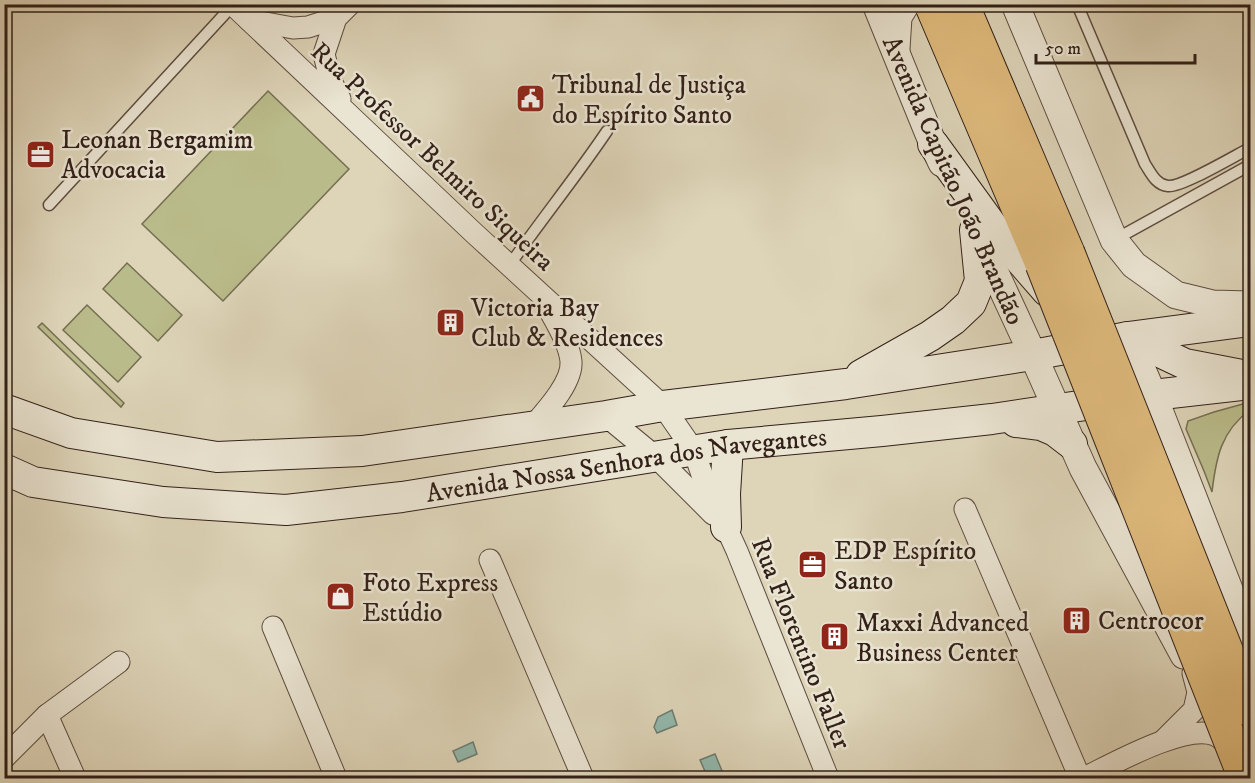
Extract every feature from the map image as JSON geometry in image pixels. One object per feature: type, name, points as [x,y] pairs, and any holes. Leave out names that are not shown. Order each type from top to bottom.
[{"type":"main road","points":[[931,4],[1042,264],[1243,770]]},
{"type":"main road","points":[[962,4],[1068,253],[1251,710]]},
{"type":"main road","points":[[933,144],[1001,238],[1047,291],[1128,338],[1185,364],[1251,377]]},
{"type":"main road","points":[[846,384],[930,336],[953,320],[971,303],[980,281],[975,230]]},
{"type":"main road","name":"Avenida Nossa Senhora dos Navegantes","points":[[4,409],[71,433],[217,457],[362,451],[663,406],[846,384],[1128,338],[1251,321]]},
{"type":"main road","name":"Avenida Nossa Senhora dos Navegantes","points":[[4,469],[33,482],[163,502],[286,510],[402,497],[728,445],[992,419],[1153,395],[1251,384]]},
{"type":"main road","points":[[992,419],[1041,425],[1055,430],[1072,444]]},
{"type":"main road","points":[[726,527],[725,494],[728,445]]},
{"type":"street","name":"Avenida Capitão João Brandão","points":[[876,4],[933,144],[1033,355],[1072,444],[1243,770]]},
{"type":"street","points":[[896,53],[898,17],[906,4]]},
{"type":"street","points":[[1000,4],[1027,34]]},
{"type":"street","points":[[1015,4],[1114,240],[1134,265],[1176,295],[1213,303],[1251,305]]},
{"type":"street","name":"Rua Professor Belmiro Siqueira","points":[[232,5],[509,266],[663,406]]},
{"type":"street","points":[[248,19],[293,28],[308,27],[343,11]]},
{"type":"street","points":[[343,11],[324,54],[330,79],[346,111]]},
{"type":"street","name":"Rua Professor Belmiro Siqueira","points":[[533,426],[565,385],[572,363],[566,343],[544,297]]},
{"type":"street","points":[[1128,338],[1153,395],[1251,643]]},
{"type":"street","name":"Rua Florentino Faller","points":[[663,406],[694,451],[710,498],[737,551],[828,778]]},
{"type":"street","name":"Rua Florentino Faller","points":[[606,416],[657,458],[726,527]]},
{"type":"street","points":[[965,509],[1082,778],[1164,740],[1199,733],[1217,735],[1243,770]]},
{"type":"street","points":[[490,560],[583,778]]},
{"type":"street","points":[[273,627],[336,778]]},
{"type":"street","points":[[4,758],[47,715],[118,662]]},
{"type":"street","points":[[1164,740],[1194,710],[1198,692],[1192,672]]},
{"type":"street","points":[[47,715],[75,778]]},
{"type":"lane","points":[[1077,4],[1145,164],[1156,181],[1168,186],[1183,183],[1251,148]]},
{"type":"lane","points":[[50,205],[232,5]]},
{"type":"lane","points":[[509,266],[528,229],[585,163],[607,131]]},
{"type":"lane","points":[[1114,240],[1251,165]]},
{"type":"green space","points":[[268,91],[349,169],[223,301],[142,224]]},
{"type":"green space","points":[[127,263],[182,315],[158,341],[103,289]]},
{"type":"green space","points":[[87,305],[141,357],[118,382],[63,330]]},
{"type":"green space","points":[[42,323],[124,403],[121,407],[38,327]]},
{"type":"green space","points":[[1250,402],[1250,410],[1240,418],[1226,436],[1218,457],[1212,492],[1186,429],[1188,421]]},
{"type":"water","points":[[672,710],[677,725],[657,733],[654,727],[658,717]]},
{"type":"water","points":[[473,742],[477,754],[458,762],[453,751]]},
{"type":"water","points":[[715,754],[725,778],[708,778],[700,760]]},
{"type":"place","name":"Tribunal de Justiça do Espírito Santo","points":[[531,99]]},
{"type":"place","name":"Leonan Bergamim Advocacia","points":[[40,154]]},
{"type":"place","name":"Victoria Bay Club & Residences","points":[[450,322]]},
{"type":"place","name":"EDP Espírito Santo","points":[[813,565]]},
{"type":"place","name":"Foto Express Estúdio","points":[[341,597]]},
{"type":"place","name":"Centrocor","points":[[1077,620]]},
{"type":"place","name":"Maxxi Advanced Business Center","points":[[835,637]]}]
